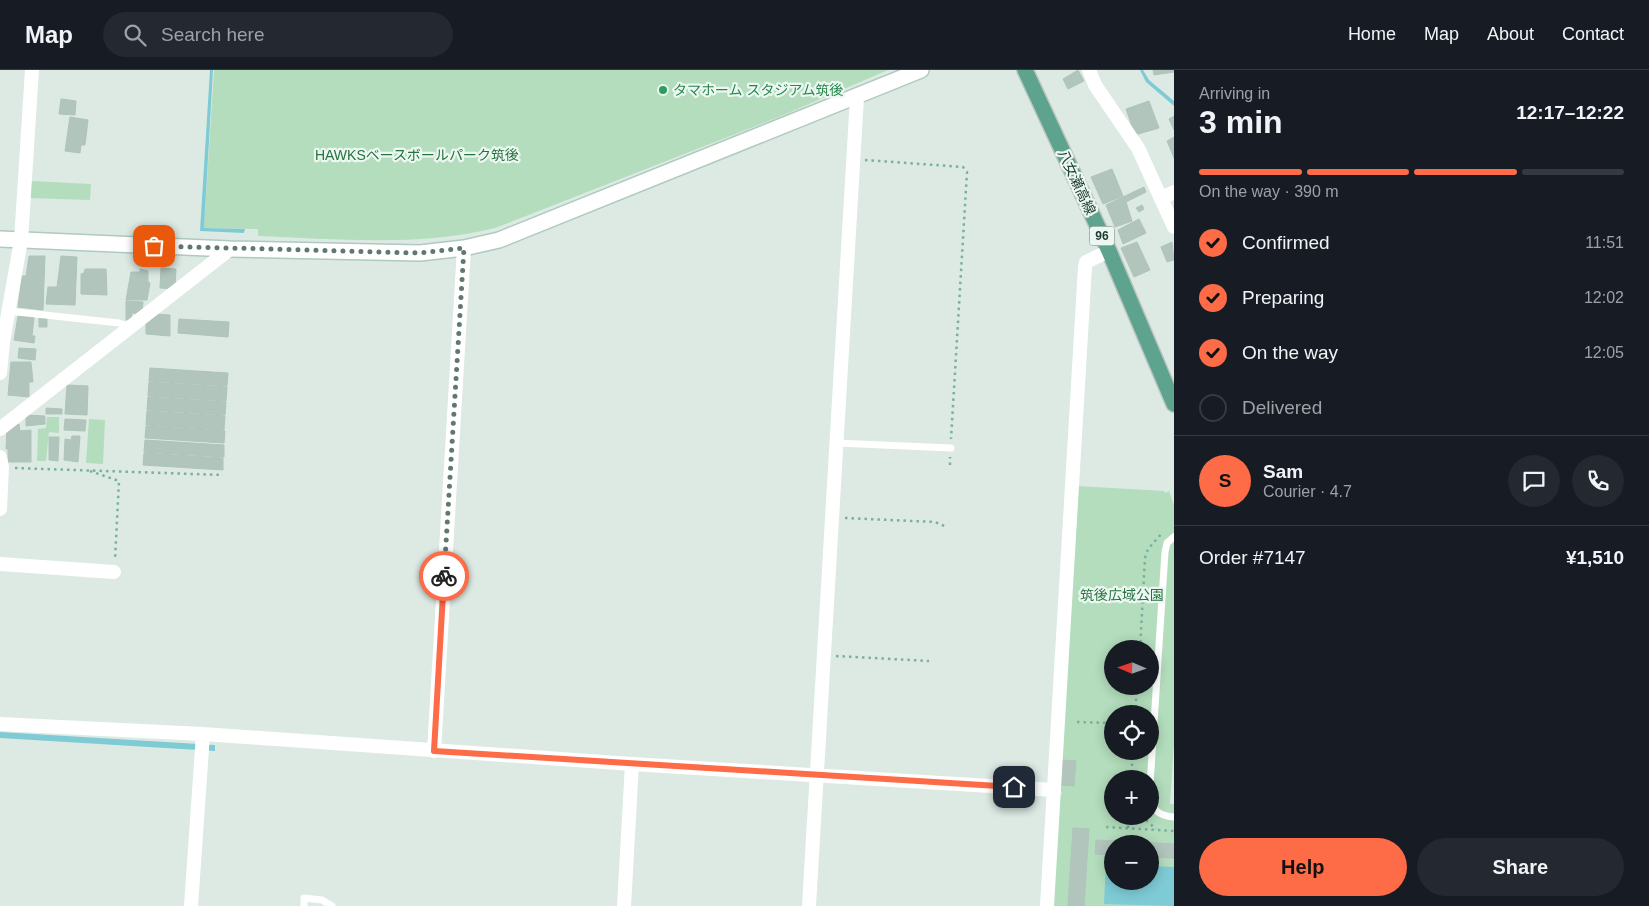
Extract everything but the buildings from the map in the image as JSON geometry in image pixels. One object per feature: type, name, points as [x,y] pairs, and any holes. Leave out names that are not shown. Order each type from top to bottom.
[{"type":"main road","name":"八女瀬高線","points":[[1026,70],[1109,251],[1174,404]]},
{"type":"street","points":[[0,373],[8,311],[21,240],[32,70]]},
{"type":"street","points":[[0,239],[230,249],[420,253],[464,248],[499,240],[920,70]]},
{"type":"street","points":[[1089,70],[1095,85],[1138,148],[1174,228]]},
{"type":"street","points":[[809,906],[857,96]]},
{"type":"street","points":[[1161,198],[1174,192]]},
{"type":"street","points":[[434,751],[464,248]]},
{"type":"street","points":[[0,429],[230,249]]},
{"type":"street","points":[[1047,906],[1085,267],[1086,262],[1109,251]]},
{"type":"street","points":[[0,509],[1,462]]},
{"type":"street","points":[[0,564],[114,572]]},
{"type":"street","points":[[0,724],[203,734],[434,751],[1054,790]]},
{"type":"street","points":[[191,906],[203,734]]},
{"type":"street","points":[[624,906],[632,764]]},
{"type":"lane","points":[[8,311],[119,323],[132,327]]},
{"type":"lane","points":[[836,443],[951,448]]},
{"type":"lane","points":[[1151,770],[1165,552],[1167,543],[1174,537]]},
{"type":"lane","points":[[1159,813],[1174,816]]},
{"type":"lane","points":[[304,906],[304,898],[322,900],[332,906]]},
{"type":"path","points":[[854,159],[963,167],[967,172],[950,465]]},
{"type":"path","points":[[1,462],[90,470],[223,475]]},
{"type":"path","points":[[90,470],[95,474],[119,481],[114,572]]},
{"type":"path","points":[[832,517],[935,522],[947,527]]},
{"type":"path","points":[[1140,640],[1145,558],[1148,549],[1165,531]]},
{"type":"path","points":[[824,655],[929,661]]},
{"type":"path","points":[[1077,722],[1104,723]]},
{"type":"path","points":[[1151,825],[1157,830]]},
{"type":"path","points":[[1106,827],[1174,831]]},
{"type":"green space","name":"HAWKSベースボールパーク筑後","points":[[214,70],[888,70],[781,116],[495,228],[436,238],[348,240],[258,236],[258,229],[204,228]]},
{"type":"green space","points":[[31,181],[91,184],[90,200],[30,198]]},
{"type":"green space","points":[[47,417],[59,417],[59,433],[49,432],[46,461],[37,461],[38,429],[46,428]]},
{"type":"green space","points":[[89,419],[105,420],[103,464],[86,463]]},
{"type":"green space","name":"筑後広域公園","points":[[1077,486],[1164,491],[1166,493],[1169,491],[1174,505],[1174,743],[1170,804],[1174,804],[1174,906],[1052,906],[1059,796],[1062,794],[1059,785]]},
{"type":"water","points":[[210,70],[213,70],[204,228],[245,229],[244,233],[200,231]]},
{"type":"water","points":[[1140,70],[1143,70],[1149,80],[1174,101],[1174,106],[1146,82]]},
{"type":"water","points":[[0,732],[215,745],[215,751],[0,738]]},
{"type":"water","points":[[1159,866],[1174,867],[1174,906],[1104,904],[1105,890],[1159,890]]},
{"type":"way so far","points":[[154,246],[420,253],[464,248],[444,576]]},
{"type":"place","name":"タマホーム スタジアム筑後","points":[[663,90]]},
{"type":"route","points":[[444,576],[434,751],[1014,787]]}]
